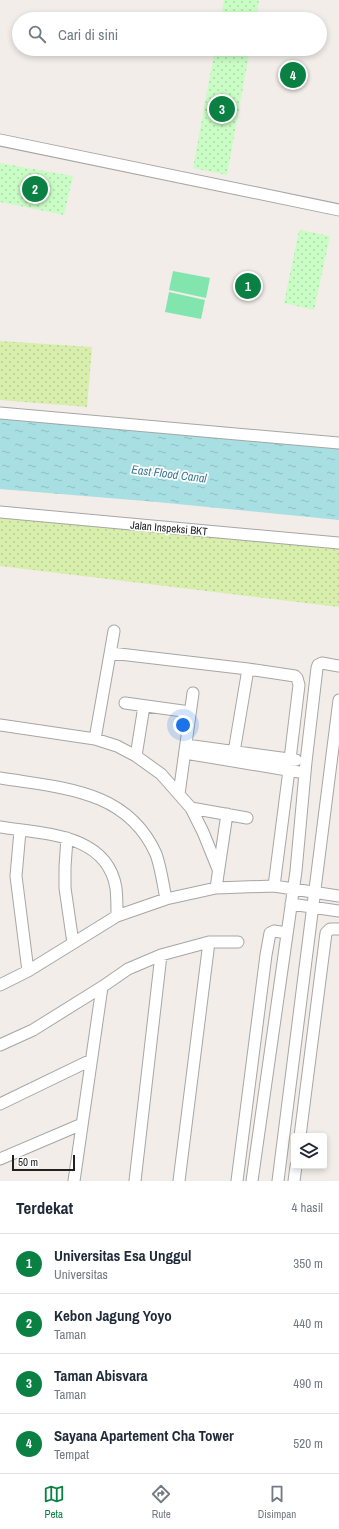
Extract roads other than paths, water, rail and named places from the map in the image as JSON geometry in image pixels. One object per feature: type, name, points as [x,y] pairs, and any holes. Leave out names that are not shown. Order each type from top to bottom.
[{"type":"street","points":[[0,140],[339,210]]},
{"type":"street","points":[[0,413],[339,443]]},
{"type":"street","name":"Jalan Inspeksi BKT","points":[[0,512],[339,543]]},
{"type":"street","points":[[95,739],[114,632]]},
{"type":"street","points":[[111,653],[248,669],[297,678],[299,684],[286,764],[274,886]]},
{"type":"street","points":[[252,1181],[296,871],[317,666],[322,663],[339,666]]},
{"type":"street","points":[[234,752],[248,669]]},
{"type":"street","points":[[179,794],[193,693]]},
{"type":"street","points":[[278,1181],[339,700]]},
{"type":"street","points":[[125,703],[190,712]]},
{"type":"street","points":[[136,756],[144,706]]},
{"type":"street","points":[[0,725],[95,739],[117,746],[136,756],[161,774],[191,808],[203,832],[218,869]]},
{"type":"street","points":[[185,749],[286,764],[306,762]]},
{"type":"street","points":[[185,749],[234,752],[286,764],[305,773]]},
{"type":"street","points":[[0,778],[79,791],[104,800],[126,815],[144,833],[156,855],[166,899]]},
{"type":"street","points":[[191,808],[247,818]]},
{"type":"street","points":[[216,888],[227,814]]},
{"type":"street","points":[[0,827],[67,838],[80,842],[98,854],[110,869],[116,888],[117,916]]},
{"type":"street","points":[[20,831],[16,876],[28,971]]},
{"type":"street","points":[[67,838],[65,888],[73,943]]},
{"type":"street","points":[[0,985],[28,971],[117,916],[166,899],[216,888],[274,886],[339,896]]},
{"type":"street","points":[[291,904],[339,911]]},
{"type":"street","points":[[300,1133],[326,933],[330,929],[339,928]]},
{"type":"street","points":[[237,1181],[270,933],[274,931],[287,933]]},
{"type":"street","points":[[179,1181],[209,942]]},
{"type":"street","points":[[0,1045],[33,1030],[128,969],[161,955],[209,942],[238,942]]},
{"type":"street","points":[[135,1181],[161,955]]},
{"type":"street","points":[[74,1181],[102,987]]},
{"type":"street","points":[[0,1104],[91,1060]]},
{"type":"street","points":[[0,1159],[82,1124]]},
{"type":"street","points":[[244,1126],[260,1129]]},
{"type":"street","points":[[294,1181],[296,1169]]},
{"type":"water","name":"East Flood Canal","points":[[0,416],[339,445],[339,520],[157,502],[0,489]]},
{"type":"place","name":"Sayana Apartement Cha Tower","points":[[293,75]]},
{"type":"place","name":"Taman Abisvara","points":[[222,109]]},
{"type":"place","name":"Kebon Jagung Yoyo","points":[[35,189]]},
{"type":"place","name":"Universitas Esa Unggul","points":[[248,286]]}]
